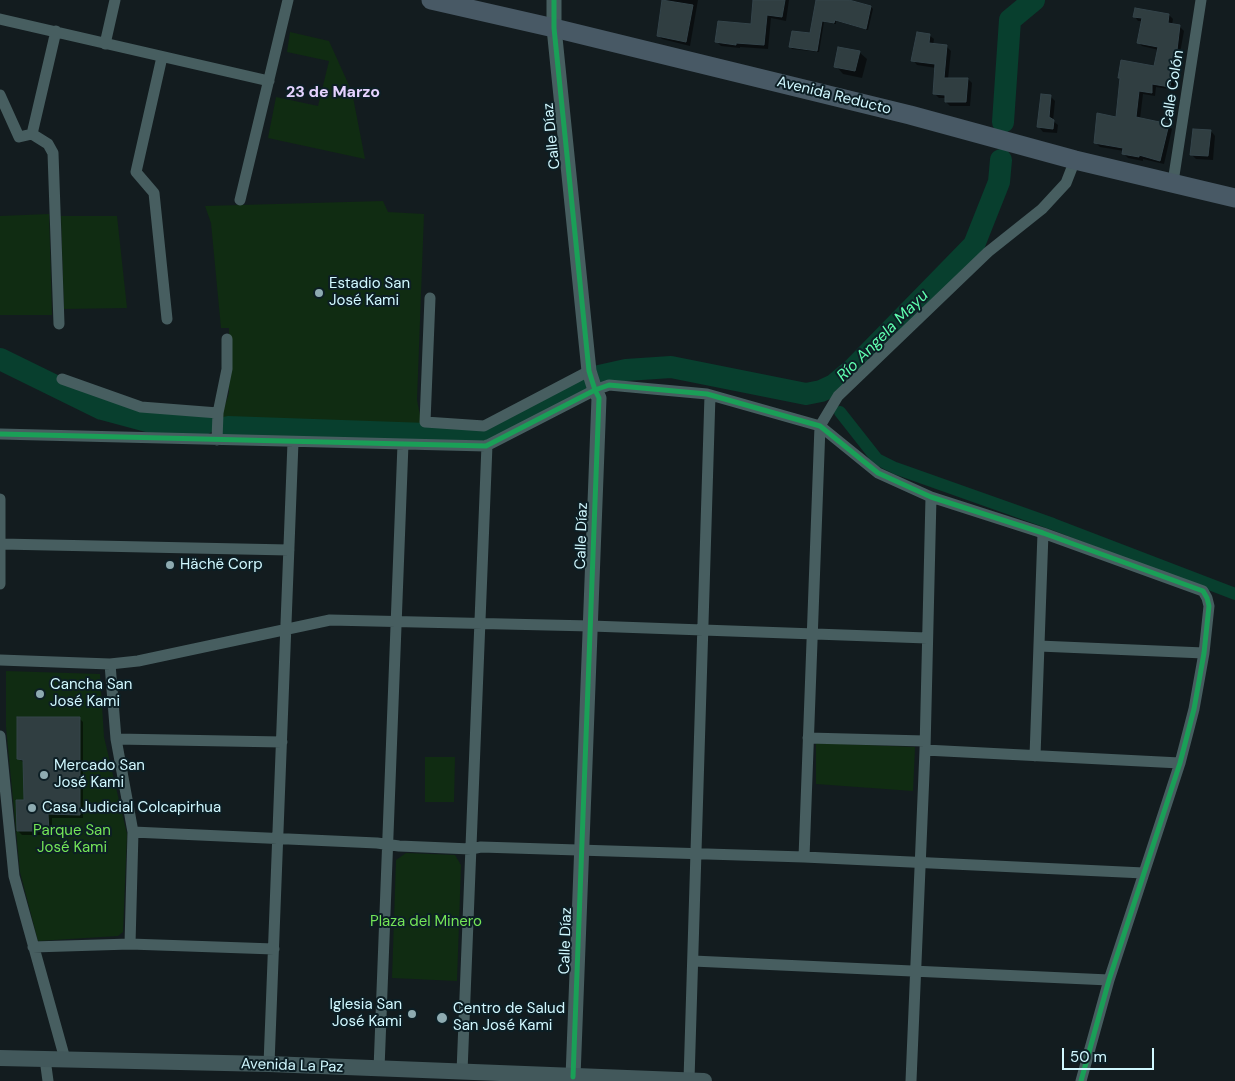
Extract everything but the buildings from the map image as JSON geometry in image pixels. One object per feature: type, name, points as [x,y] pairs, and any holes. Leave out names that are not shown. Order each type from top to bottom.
[{"type":"main road","name":"Avenida Reducto","points":[[431,0],[910,115],[1075,160],[1235,198]]},
{"type":"main road","name":"Avenida La Paz","points":[[0,1058],[270,1064],[469,1075],[572,1076],[704,1081]]},
{"type":"street","points":[[105,44],[115,0]]},
{"type":"street","points":[[240,200],[288,0]]},
{"type":"street","name":"Calle Díaz","points":[[554,0],[554,28],[588,372],[599,398],[572,1076]]},
{"type":"street","name":"Calle Colón","points":[[1174,182],[1200,0]]},
{"type":"street","points":[[0,19],[268,81]]},
{"type":"street","points":[[32,134],[56,31]]},
{"type":"street","points":[[162,57],[136,172],[154,193],[167,319]]},
{"type":"street","points":[[0,95],[19,137],[32,134],[48,144],[53,153],[59,324]]},
{"type":"street","points":[[804,856],[820,426],[838,396],[988,252],[1042,209],[1066,182],[1075,160]]},
{"type":"street","points":[[430,298],[425,422],[484,426],[588,372]]},
{"type":"street","points":[[217,440],[218,413],[227,369],[227,339]]},
{"type":"street","points":[[62,379],[141,407],[218,413]]},
{"type":"street","points":[[0,434],[487,445],[594,390],[609,385],[710,394],[820,426],[878,473],[931,497],[1043,533],[1203,591],[1209,606],[1204,653],[1194,709],[1180,763],[1109,980],[1081,1081]]},
{"type":"street","points":[[689,1080],[710,394]]},
{"type":"street","points":[[270,1064],[293,442]]},
{"type":"street","points":[[379,1069],[403,444]]},
{"type":"street","points":[[469,1075],[471,850],[487,445]]},
{"type":"street","points":[[911,1081],[925,746],[931,497]]},
{"type":"street","points":[[0,499],[0,584]]},
{"type":"street","points":[[1034,756],[1043,533]]},
{"type":"street","points":[[1,544],[289,550]]},
{"type":"street","points":[[0,660],[110,664],[138,661],[330,620],[591,626],[927,638]]},
{"type":"street","points":[[1039,646],[1204,653]]},
{"type":"street","points":[[110,664],[116,740],[133,832],[130,944]]},
{"type":"street","points":[[0,736],[14,876],[65,1059]]},
{"type":"street","points":[[808,738],[1034,756],[1180,763]]},
{"type":"street","points":[[116,740],[282,742]]},
{"type":"street","points":[[133,832],[471,850],[480,847],[804,856],[1144,873]]},
{"type":"street","points":[[33,947],[130,944],[274,949]]},
{"type":"street","points":[[693,962],[1109,980]]},
{"type":"street","points":[[44,1059],[48,1081]]},
{"type":"green space","points":[[290,32],[329,41],[352,92],[365,159],[268,138],[276,97],[318,106],[329,61],[287,52]]},
{"type":"green space","name":"Estadio San José Kami","points":[[383,201],[388,212],[424,214],[417,400],[422,425],[434,430],[435,441],[222,435],[222,414],[229,393],[229,328],[221,328],[211,223],[205,206]]},
{"type":"green space","points":[[49,214],[52,315],[0,315],[0,216]]},
{"type":"green space","points":[[61,216],[117,216],[127,308],[64,309]]},
{"type":"green space","name":"Parque San José Kami","points":[[6,671],[100,674],[104,737],[127,834],[123,932],[118,936],[38,941],[20,872],[6,727]]},
{"type":"green space","points":[[816,743],[915,747],[913,791],[816,784]]},
{"type":"green space","points":[[425,757],[455,757],[454,802],[425,802]]},
{"type":"green space","name":"Plaza del Minero","points":[[406,853],[455,855],[461,865],[457,981],[392,978],[396,860]]},
{"type":"waterway","name":"Río Angela Mayu","points":[[1003,122],[1010,20],[1034,0]]},
{"type":"waterway","name":"Río Angela Mayu","points":[[599,376],[626,370],[671,367],[806,394],[821,391],[834,385],[853,369],[974,245],[999,182],[1001,160]]},
{"type":"waterway","name":"Río Angela Mayu","points":[[0,359],[102,409],[154,423],[204,424]]},
{"type":"waterway","name":"Río Angela Mayu","points":[[228,427],[484,436],[581,385]]},
{"type":"waterway","points":[[840,412],[877,459],[895,468],[1053,524],[1235,594]]},
{"type":"cycle path","points":[[554,0],[554,28],[589,371],[599,398],[573,1077]]},
{"type":"cycle path","points":[[0,434],[486,446],[595,390],[609,385],[707,394],[820,426],[878,473],[931,497],[1043,533],[1203,591],[1209,606],[1204,653],[1194,709],[1180,763],[1109,980],[1081,1081]]},
{"type":"place","name":"Estadio San José Kami","points":[[319,293]]},
{"type":"place","name":"Hächë Corp","points":[[170,565]]},
{"type":"place","name":"Cancha San José Kami","points":[[40,694]]},
{"type":"place","name":"Mercado San José Kami","points":[[44,775]]},
{"type":"place","name":"Casa Judicial Colcapirhua","points":[[32,808]]},
{"type":"place","name":"Iglesia San José Kami","points":[[412,1014]]},
{"type":"place","name":"Centro de Salud San José Kami","points":[[442,1018]]},
{"type":"district","name":"23 de Marzo","points":[[333,93]]}]
